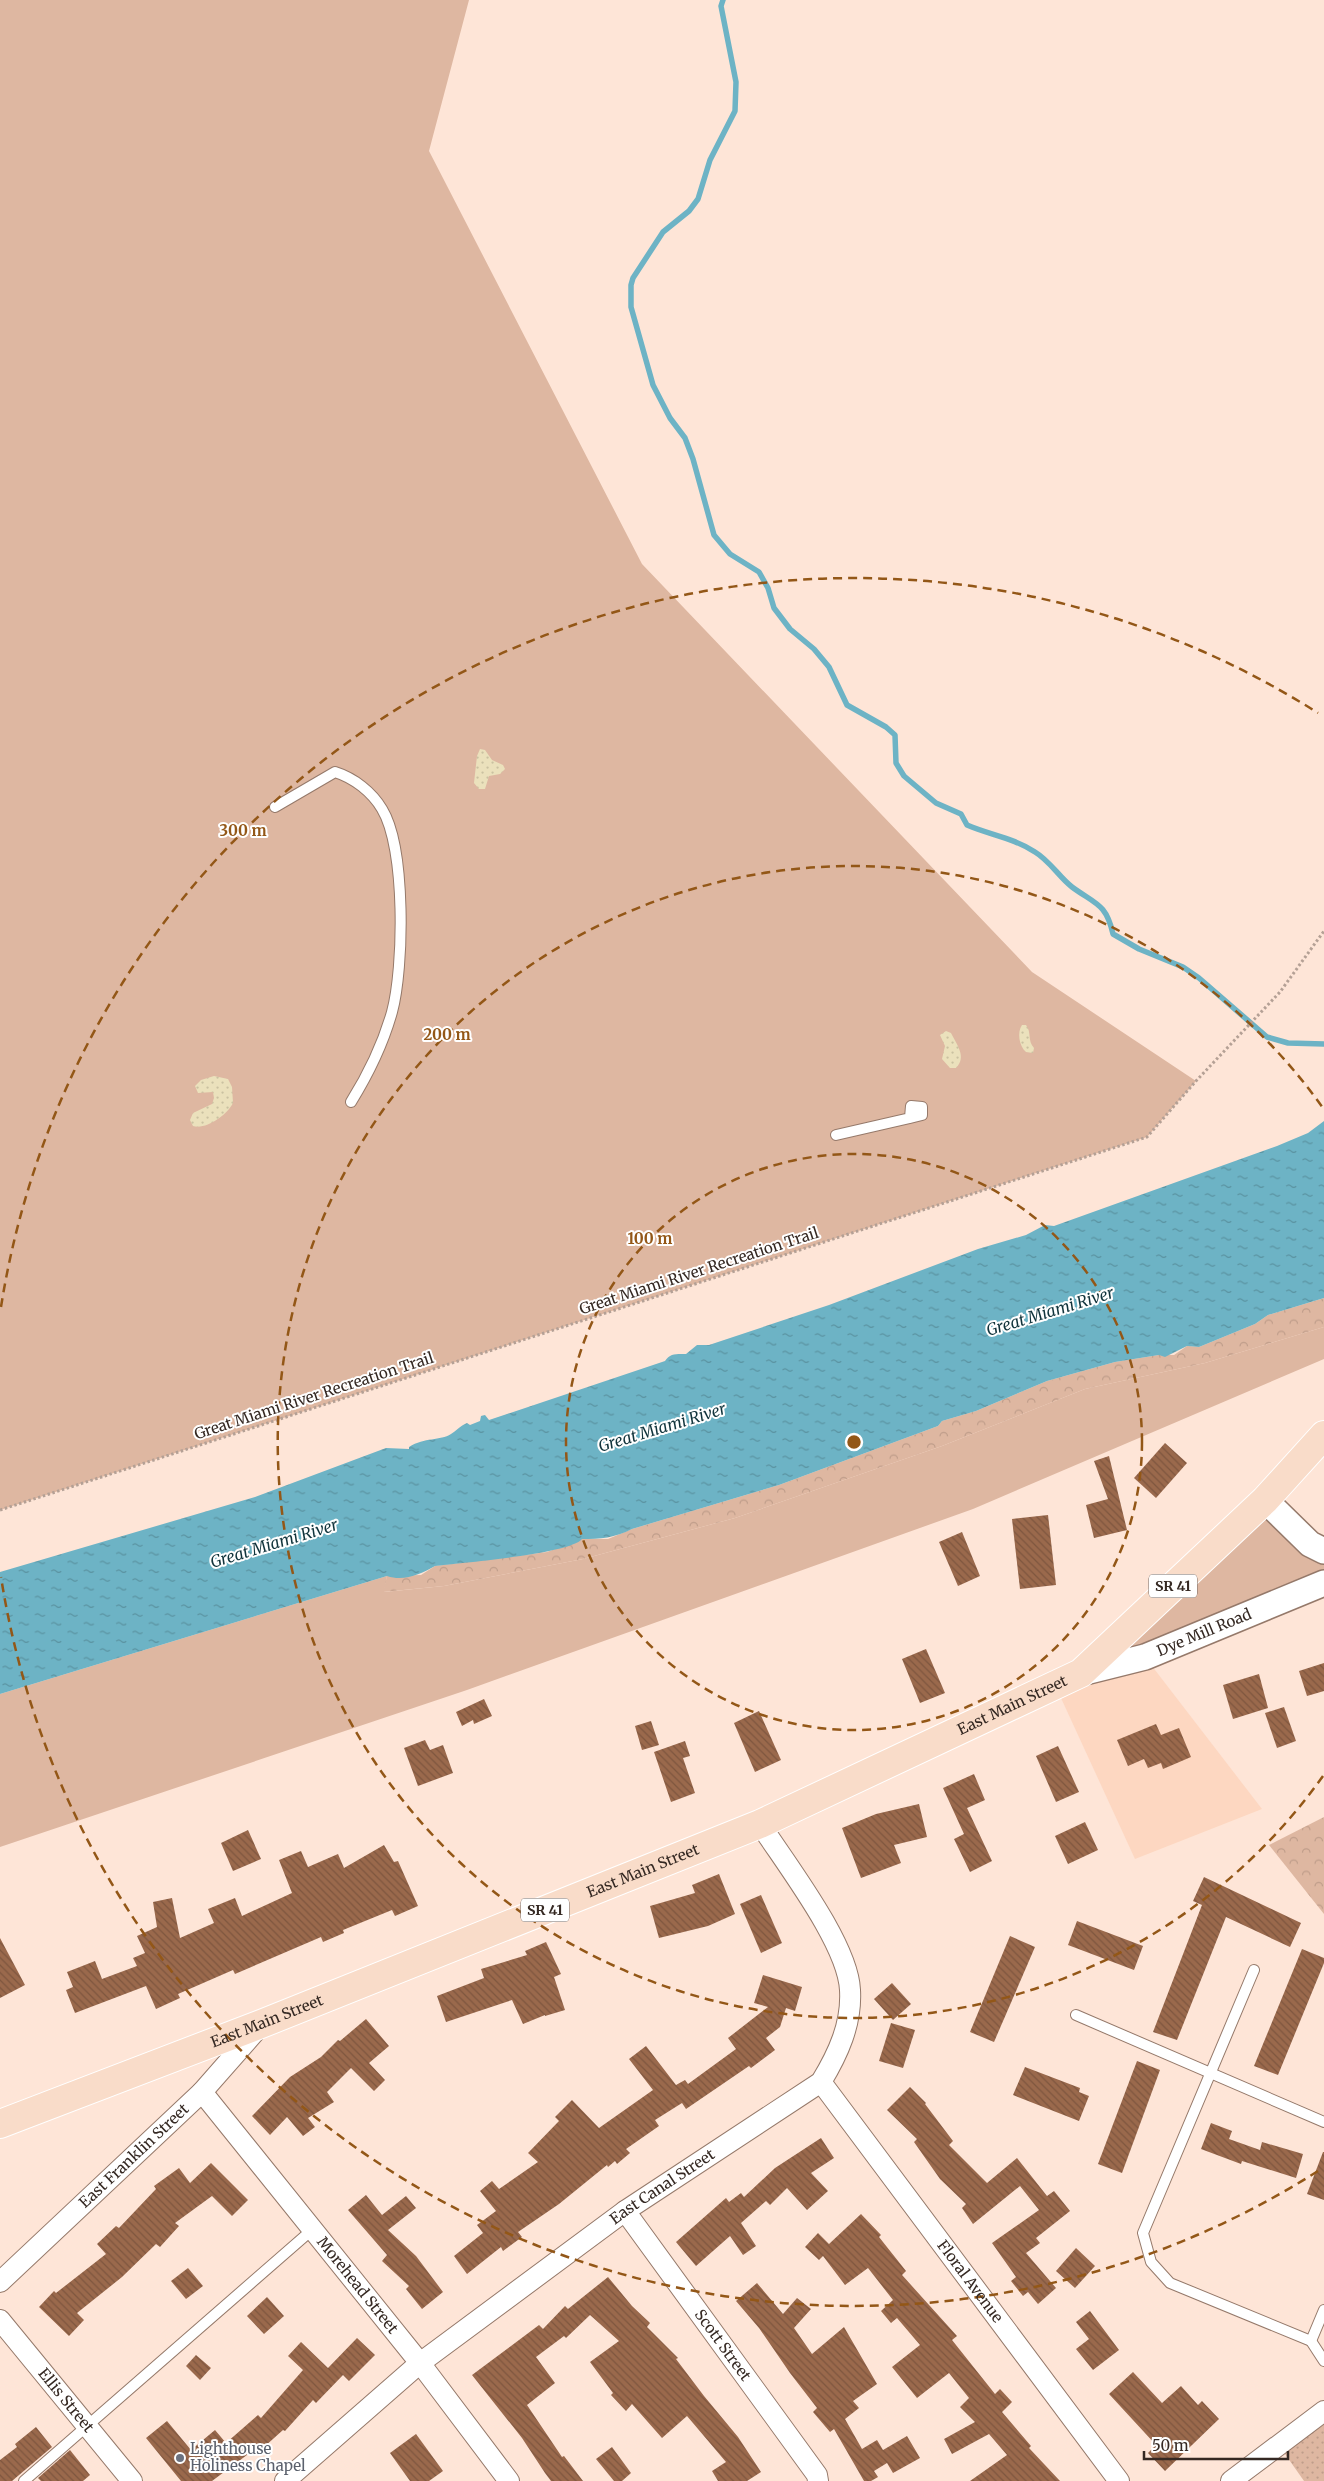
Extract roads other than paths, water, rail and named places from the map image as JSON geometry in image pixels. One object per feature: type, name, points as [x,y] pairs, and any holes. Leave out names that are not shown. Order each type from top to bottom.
[{"type":"main road","name":"SR 41","points":[[1081,1672],[1265,1500],[1324,1435]]},
{"type":"main road","name":"East Main Street","points":[[0,2124],[261,2024],[760,1824],[1081,1672]]},
{"type":"street","points":[[1265,1500],[1310,1544],[1324,1551]]},
{"type":"street","name":"Dye Mill Road","points":[[1081,1672],[1145,1658],[1324,1583]]},
{"type":"street","name":"East Canal Street","points":[[285,2481],[420,2363],[625,2212],[821,2082],[839,2052],[847,2023],[850,1989],[843,1958],[817,1911],[760,1824]]},
{"type":"street","name":"East Franklin Street","points":[[0,2282],[202,2092],[261,2024]]},
{"type":"street","name":"Floral Avenue","points":[[821,2082],[1119,2481]]},
{"type":"street","name":"Morehead Street","points":[[202,2092],[420,2363],[509,2481]]},
{"type":"street","name":"Scott Street","points":[[625,2212],[817,2475],[818,2481]]},
{"type":"street","name":"Ellis Street","points":[[0,2320],[132,2481]]},
{"type":"street","points":[[1230,2481],[1324,2411]]},
{"type":"lane","points":[[275,807],[335,772],[361,786],[372,795],[383,809],[394,844],[399,922],[397,986],[382,1041],[368,1074],[351,1102]]},
{"type":"lane","points":[[836,1135],[910,1118]]},
{"type":"lane","points":[[1254,1970],[1144,2232],[1151,2262],[1170,2282],[1311,2341],[1324,2361]]},
{"type":"lane","points":[[1076,2015],[1324,2122]]},
{"type":"lane","points":[[24,2481],[86,2425],[313,2230]]},
{"type":"lane","points":[[1311,2341],[1324,2310]]},
{"type":"water","name":"Great Miami River","points":[[1324,1121],[1324,1298],[1268,1315],[1255,1324],[1199,1347],[1187,1346],[1165,1357],[1159,1355],[1115,1362],[1047,1381],[976,1411],[942,1421],[938,1426],[779,1485],[620,1534],[582,1539],[557,1549],[537,1553],[435,1566],[406,1578],[387,1576],[0,1694],[0,1572],[255,1497],[386,1448],[409,1449],[409,1447],[421,1442],[442,1438],[467,1423],[470,1425],[480,1421],[481,1416],[485,1415],[489,1420],[665,1361],[671,1355],[686,1354],[697,1345],[709,1345],[829,1305],[978,1249],[1026,1235],[1045,1225],[1054,1226],[1277,1146],[1308,1133]]},
{"type":"waterway","points":[[723,0],[721,6],[736,82],[735,111],[710,160],[698,199],[689,211],[663,232],[633,278],[631,285],[631,307],[653,385],[670,418],[685,438],[693,459],[714,535],[730,554],[759,572],[768,588],[774,608],[790,629],[814,649],[829,667],[847,705],[886,727],[895,735],[896,763],[904,776],[936,803],[961,814],[967,825],[1019,843],[1040,856],[1067,883],[1103,910],[1113,934],[1139,949],[1183,967],[1199,978],[1267,1037],[1288,1043],[1324,1044]]},
{"type":"place","name":"Lighthouse Holiness Chapel","points":[[180,2458]]}]
